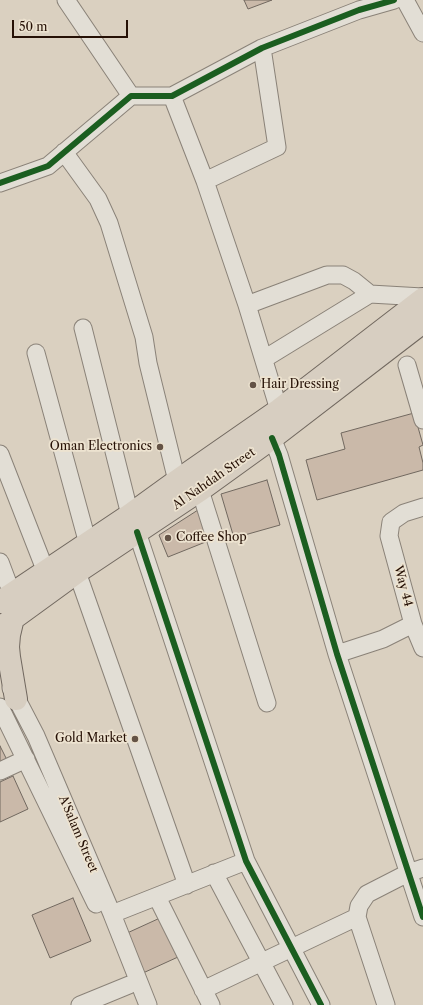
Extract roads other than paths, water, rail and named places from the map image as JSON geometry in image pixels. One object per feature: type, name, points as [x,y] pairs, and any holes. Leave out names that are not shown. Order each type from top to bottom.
[{"type":"main road","name":"Al Nahdah Street","points":[[5,607],[77,572],[134,524],[177,481],[279,410],[423,298]]},
{"type":"main road","name":"Al Nahdah Street","points":[[5,607],[46,572],[88,544],[134,524],[200,490],[272,438],[423,322]]},
{"type":"main road","points":[[5,607],[9,635],[8,702]]},
{"type":"street","points":[[66,0],[131,96]]},
{"type":"street","points":[[0,183],[48,166],[131,96],[172,96],[262,48],[357,5],[394,0]]},
{"type":"street","points":[[405,0],[423,33]]},
{"type":"street","points":[[205,180],[277,147],[262,48]]},
{"type":"street","points":[[172,96],[205,180],[247,305],[279,410]]},
{"type":"street","points":[[64,152],[98,199],[109,222],[144,337],[148,363],[177,481]]},
{"type":"street","points":[[247,305],[327,275],[343,275],[354,281],[370,294],[423,298]]},
{"type":"street","points":[[264,359],[370,294]]},
{"type":"street","points":[[84,328],[134,524],[246,861],[321,1005]]},
{"type":"street","points":[[36,353],[88,544]]},
{"type":"street","points":[[407,365],[423,420]]},
{"type":"street","points":[[272,438],[279,455],[337,654],[416,871],[423,917]]},
{"type":"street","points":[[0,454],[46,572]]},
{"type":"street","points":[[200,490],[267,703]]},
{"type":"street","name":"Way 44","points":[[423,507],[404,513],[391,522],[390,536],[413,624],[423,648]]},
{"type":"street","points":[[0,562],[5,607]]},
{"type":"street","points":[[77,572],[187,885]]},
{"type":"street","points":[[337,654],[383,639],[413,624]]},
{"type":"street","name":"A'Salam Street","points":[[0,667],[8,702],[26,760],[102,916],[137,1005]]},
{"type":"street","name":"A'Salam Street","points":[[8,702],[36,736],[112,914],[148,1005]]},
{"type":"street","points":[[0,771],[26,760]]},
{"type":"street","points":[[112,914],[246,861]]},
{"type":"street","points":[[386,1005],[356,917],[359,906],[367,894],[416,871]]},
{"type":"street","points":[[214,873],[284,1005]]},
{"type":"street","points":[[157,897],[207,998],[262,962],[356,917]]},
{"type":"street","points":[[80,1005],[129,985]]},
{"type":"place","name":"Hair Dressing","points":[[253,385]]},
{"type":"place","name":"Oman Electronics","points":[[160,447]]},
{"type":"place","name":"Coffee Shop","points":[[168,538]]},
{"type":"place","name":"Gold Market","points":[[135,739]]}]
